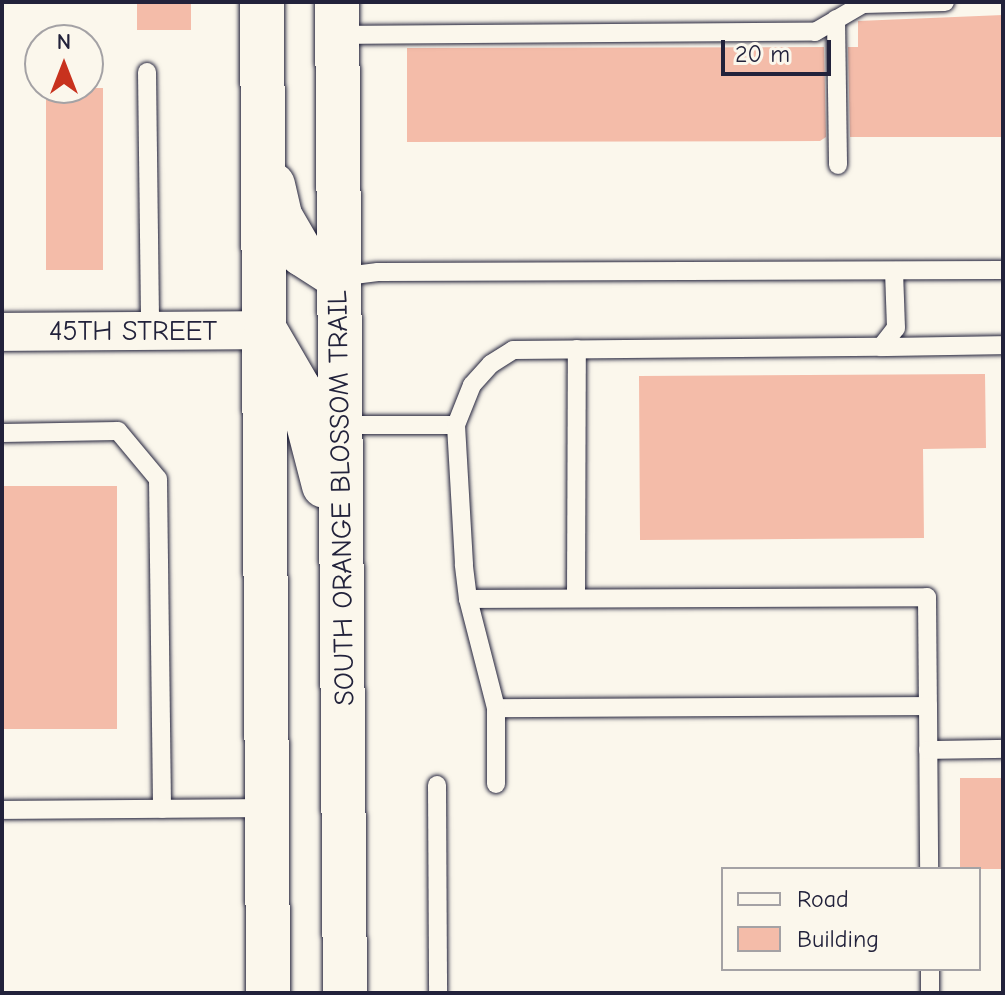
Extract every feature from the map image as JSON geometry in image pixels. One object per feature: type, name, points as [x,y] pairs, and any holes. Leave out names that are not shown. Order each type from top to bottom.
[{"type":"main road","points":[[262,2],[268,993]]},
{"type":"main road","name":"SOUTH ORANGE BLOSSOM TRAIL","points":[[337,18],[345,993]]},
{"type":"main road","points":[[263,143],[280,216],[302,254],[338,277]]},
{"type":"main road","points":[[265,330],[299,389],[342,551]]},
{"type":"street","name":"45TH STREET","points":[[2,332],[265,330]]},
{"type":"lane","points":[[337,18],[815,32],[863,4],[945,2]]},
{"type":"lane","points":[[836,19],[838,165]]},
{"type":"lane","points":[[147,72],[150,331]]},
{"type":"lane","points":[[338,277],[378,272],[1003,270]]},
{"type":"lane","points":[[881,347],[896,328],[894,271]]},
{"type":"lane","points":[[496,784],[496,708],[468,599],[456,425],[472,385],[513,350],[1003,345]]},
{"type":"lane","points":[[576,598],[577,349]]},
{"type":"lane","points":[[340,425],[456,425]]},
{"type":"lane","points":[[2,433],[118,431],[158,479],[162,809]]},
{"type":"lane","points":[[468,599],[927,597],[929,867]]},
{"type":"lane","points":[[496,708],[928,706]]},
{"type":"lane","points":[[928,750],[1003,749]]},
{"type":"lane","points":[[437,785],[438,993]]},
{"type":"lane","points":[[2,810],[267,808]]},
{"type":"lane","points":[[930,971],[930,993]]},
{"type":"building","points":[[137,2],[191,2],[191,30],[137,30]]},
{"type":"building","points":[[1003,15],[1003,137],[850,137],[848,47],[858,47],[858,21]]},
{"type":"building","points":[[824,47],[826,137],[820,141],[407,142],[407,48]]},
{"type":"building","points":[[46,104],[103,104],[103,270],[46,270]]},
{"type":"building","points":[[985,374],[986,448],[923,449],[924,538],[640,540],[639,376]]},
{"type":"building","points":[[2,486],[117,486],[117,729],[2,729]]},
{"type":"building","points":[[960,778],[1003,778],[1003,869],[960,867]]}]
